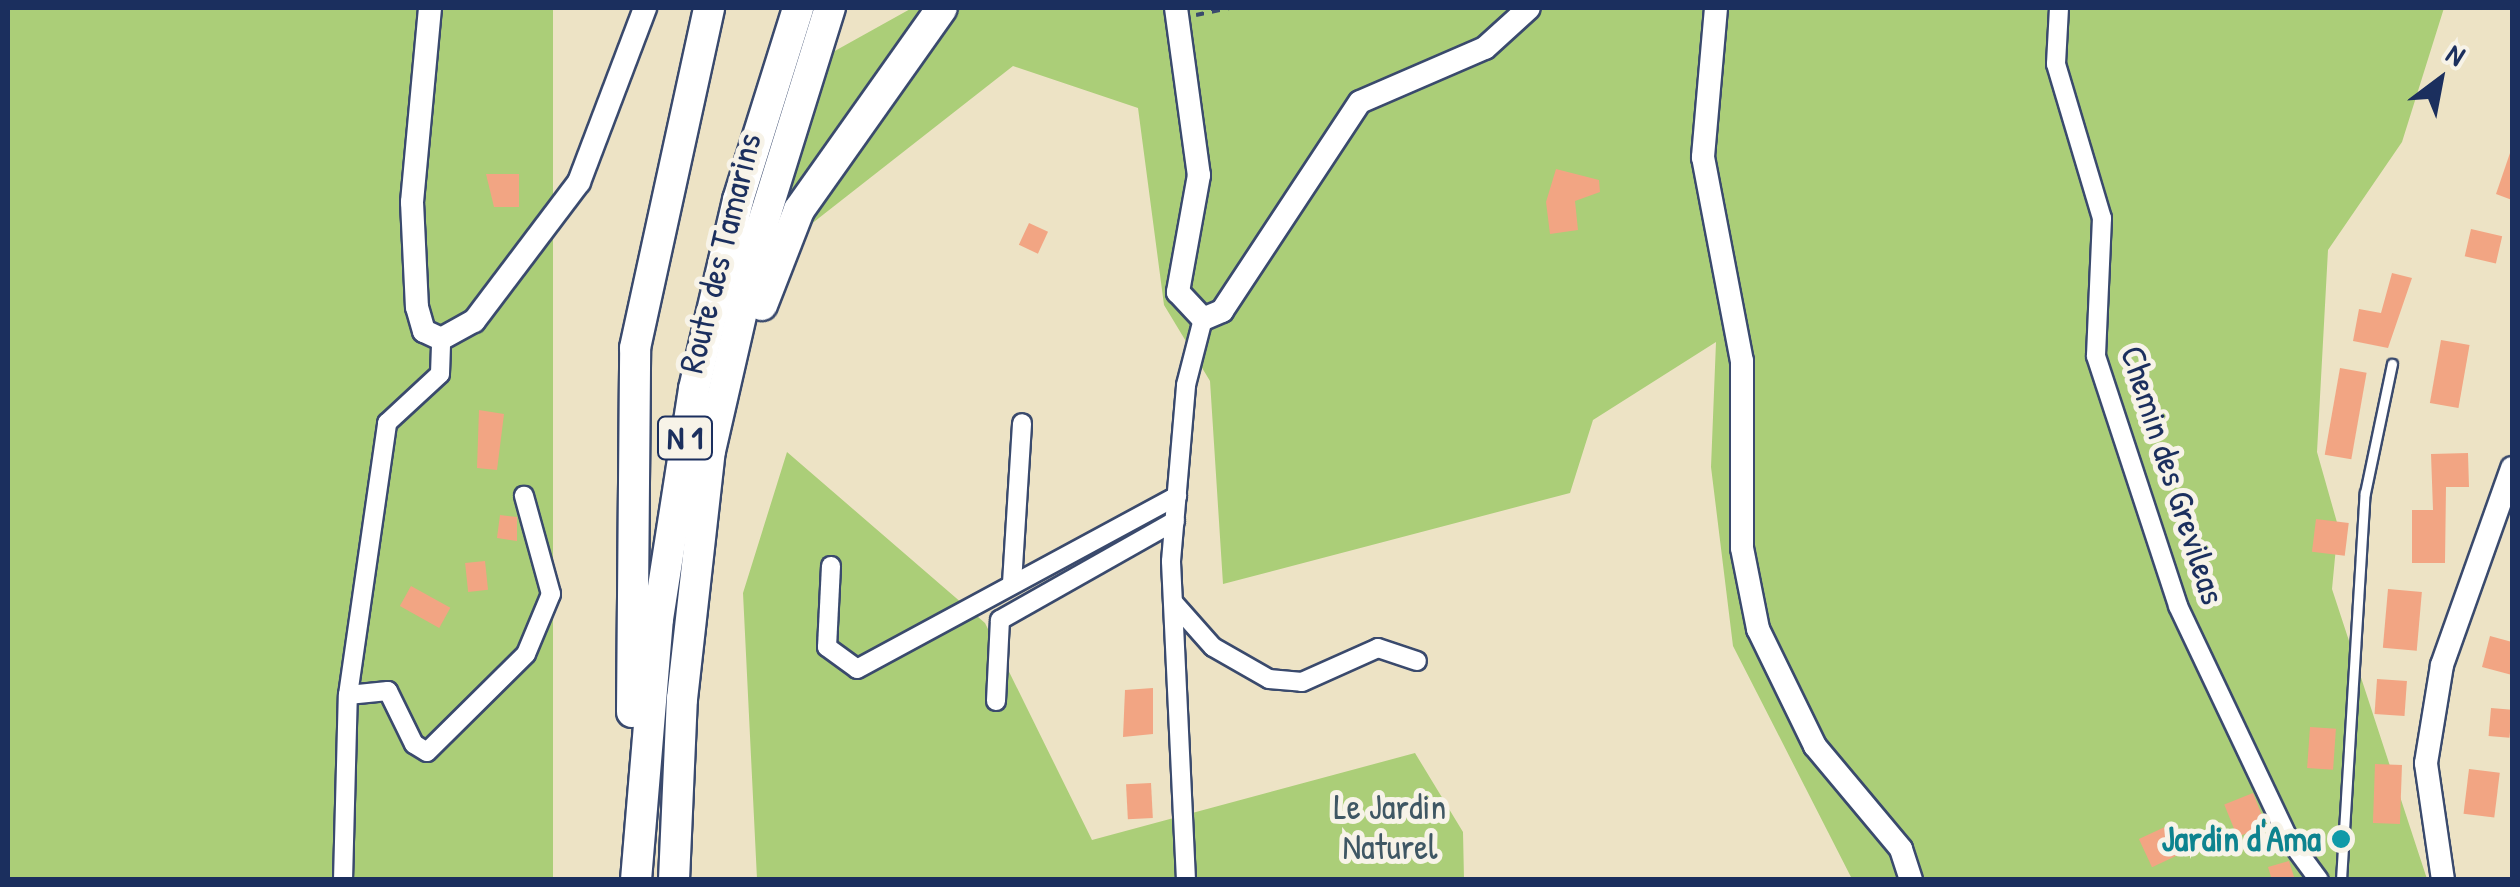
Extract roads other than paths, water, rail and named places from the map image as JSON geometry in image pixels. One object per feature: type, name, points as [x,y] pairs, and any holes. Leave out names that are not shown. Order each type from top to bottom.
[{"type":"highway","points":[[636,880],[635,348],[708,8]]},
{"type":"highway","name":"Route des Tamarins","points":[[636,880],[658,619],[694,389],[738,200],[798,8]]},
{"type":"highway","name":"Route des Tamarins","points":[[674,880],[695,570],[744,295],[830,8]]},
{"type":"highway","points":[[695,570],[784,237],[942,8]]},
{"type":"main road","points":[[430,8],[412,202],[416,308],[424,332],[441,339],[474,321],[579,182],[645,8]]},
{"type":"main road","points":[[1176,13],[1200,174],[1178,292],[1203,319],[1222,311],[1360,102],[1485,48],[1529,8]]},
{"type":"main road","points":[[1716,8],[1704,157],[1742,361],[1742,548],[1758,629],[1815,746],[1907,876]]},
{"type":"main road","points":[[2442,880],[2426,763],[2442,665],[2512,468]]},
{"type":"street","name":"Chemin des Grevileas","points":[[2059,8],[2056,64],[2102,218],[2096,356],[2178,606],[2288,838],[2319,880]]},
{"type":"street","points":[[1186,880],[1171,597],[1177,496],[1203,319]]},
{"type":"street","points":[[343,880],[348,695],[388,423],[440,374],[441,339]]},
{"type":"street","points":[[1012,583],[1022,423]]},
{"type":"street","points":[[348,695],[388,691],[427,752],[526,654],[551,594],[524,496]]},
{"type":"street","points":[[832,566],[826,647],[857,668],[1177,496]]},
{"type":"street","points":[[996,702],[1000,620],[1175,521]]},
{"type":"street","points":[[1171,597],[1184,623],[1268,678],[1302,682],[1378,648],[1417,662]]},
{"type":"lane","points":[[2341,880],[2365,493],[2392,364]]},
{"type":"place","name":"Jardin d'Ama","points":[[2341,839]]},
{"type":"park label","name":"Le Jardin Naturel","points":[[1390,827]]}]
